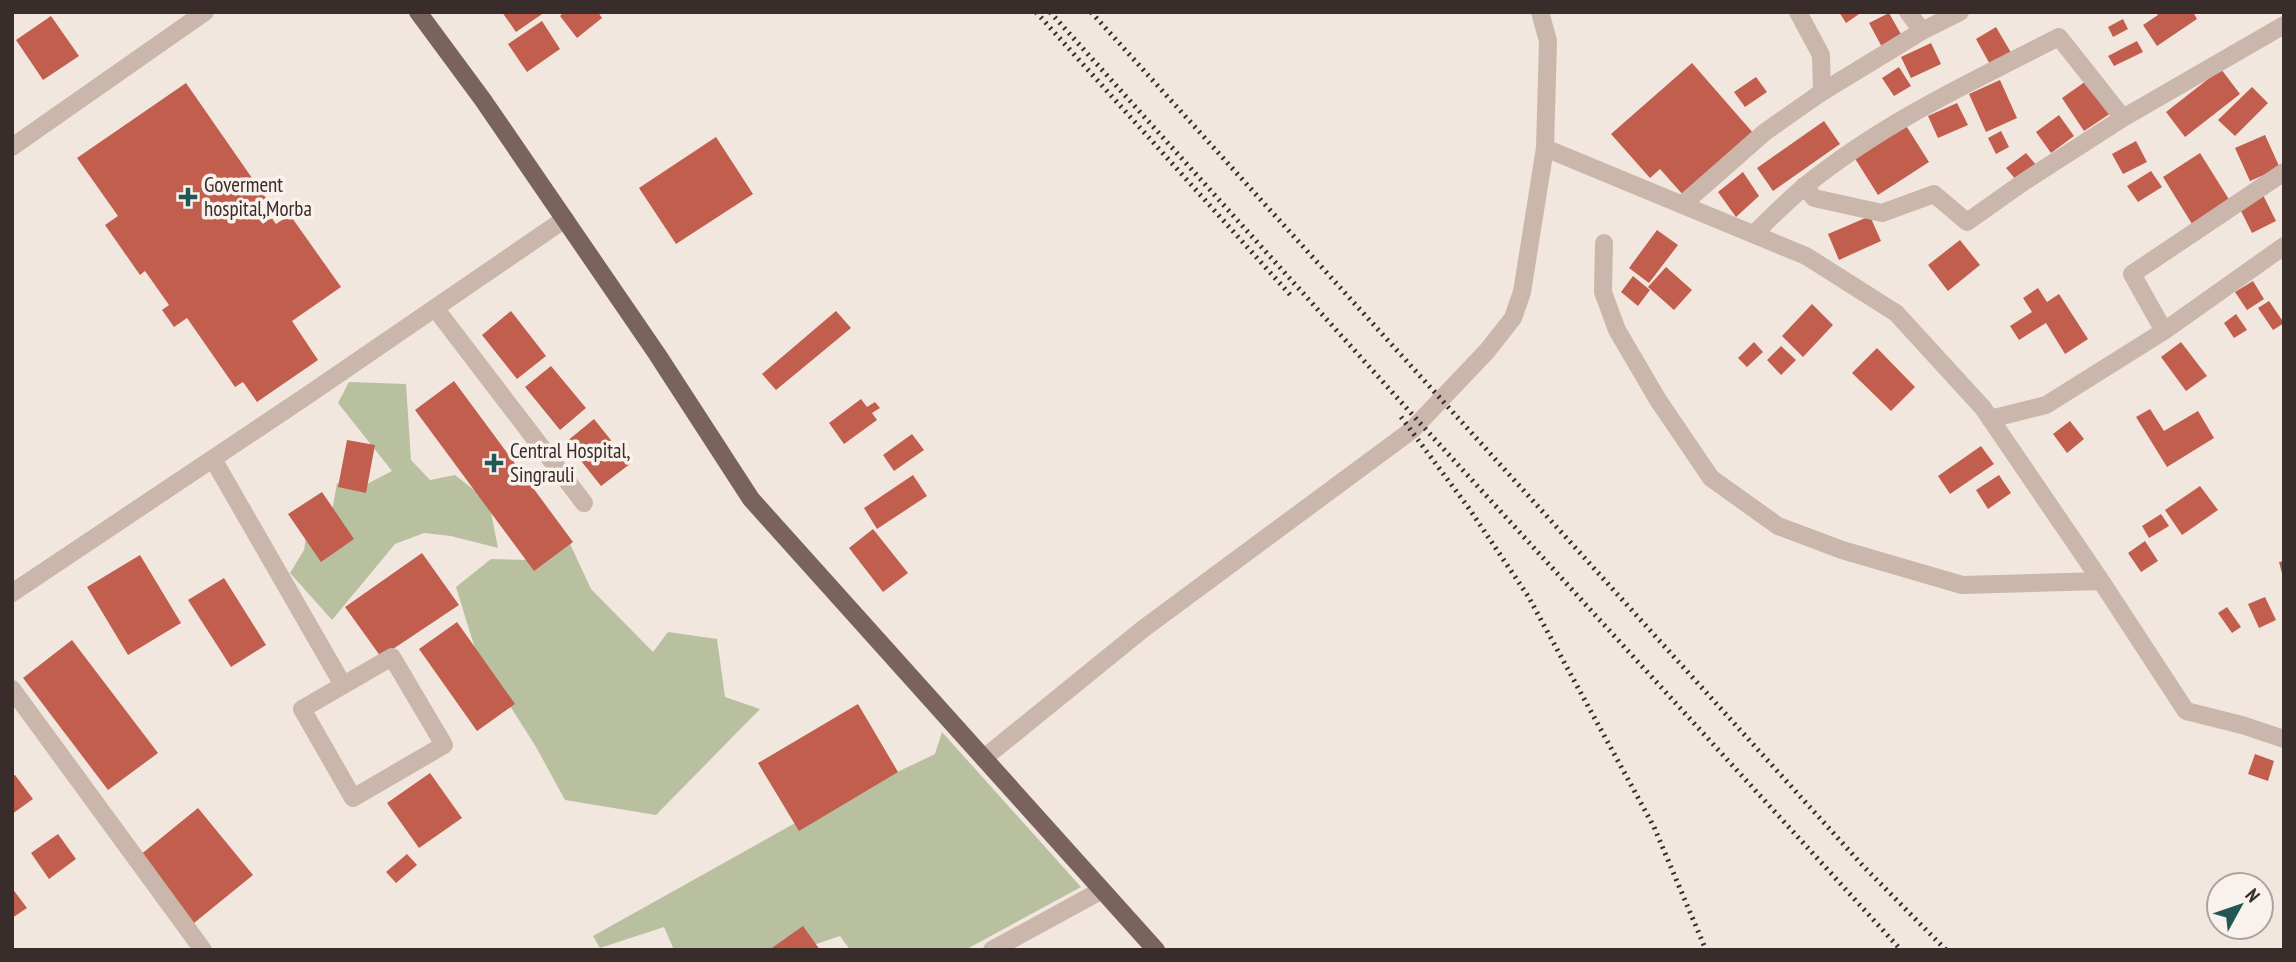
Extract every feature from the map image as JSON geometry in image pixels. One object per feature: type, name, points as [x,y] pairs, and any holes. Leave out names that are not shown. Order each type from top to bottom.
[{"type":"main road","points":[[418,12],[484,100],[657,354],[751,499],[1156,950]]},
{"type":"street","points":[[12,147],[205,12]]},
{"type":"street","points":[[984,758],[1143,629],[1412,430],[1487,351],[1513,318],[1522,292],[1545,148],[1548,41],[1539,12]]},
{"type":"street","points":[[1798,12],[1821,55],[1822,92]]},
{"type":"street","points":[[1908,12],[1922,31]]},
{"type":"street","points":[[1683,204],[1765,132],[1822,92],[1922,31],[1960,12]]},
{"type":"street","points":[[1804,186],[1814,198],[1882,213],[1934,194],[1967,222],[2123,118],[2281,32]]},
{"type":"street","points":[[1754,234],[1804,186],[1878,134],[1977,78],[2059,37],[2123,118]]},
{"type":"street","points":[[1545,148],[1806,256],[1896,313],[1990,419],[2186,711],[2242,724],[2284,739]]},
{"type":"street","points":[[2164,331],[2132,274],[2284,172]]},
{"type":"street","points":[[12,593],[565,219]]},
{"type":"street","points":[[1604,243],[1603,292],[1617,330],[1658,400],[1711,478],[1777,526],[1842,550],[1962,585],[2101,581]]},
{"type":"street","points":[[1990,419],[2046,405],[2164,331],[2284,246]]},
{"type":"street","points":[[435,308],[584,503]]},
{"type":"street","points":[[213,459],[343,685]]},
{"type":"street","points":[[392,657],[444,745],[353,798],[302,709],[343,685],[392,657]]},
{"type":"street","points":[[12,689],[203,950]]},
{"type":"street","points":[[1003,947],[1102,890]]},
{"type":"green space","points":[[349,382],[406,384],[411,460],[430,480],[455,475],[489,502],[498,548],[451,536],[424,533],[395,544],[332,620],[290,573],[304,550],[311,507],[330,523],[337,483],[365,485],[392,471],[338,403]]},
{"type":"green space","points":[[565,533],[591,589],[653,652],[668,632],[717,639],[725,697],[760,709],[656,815],[565,800],[536,747],[476,652],[456,587],[491,559],[528,560]]},
{"type":"green space","points":[[942,732],[1081,887],[965,950],[850,950],[840,936],[799,950],[674,950],[664,927],[600,948],[593,936],[822,808],[935,754]]},
{"type":"building","points":[[502,12],[545,12],[516,32]]},
{"type":"building","points":[[564,12],[598,12],[602,18],[577,38],[560,16]]},
{"type":"building","points":[[1839,12],[1862,12],[1846,23]]},
{"type":"building","points":[[2156,12],[2193,12],[2197,19],[2157,46],[2143,25],[2158,15]]},
{"type":"building","points":[[1889,13],[1902,36],[1882,47],[1869,23]]},
{"type":"building","points":[[51,16],[79,56],[43,80],[16,40]]},
{"type":"building","points":[[2123,19],[2128,29],[2113,37],[2108,27]]},
{"type":"building","points":[[542,21],[560,49],[527,72],[508,44]]},
{"type":"building","points":[[1996,27],[2013,56],[1992,68],[1976,39]]},
{"type":"building","points":[[2137,41],[2143,52],[2114,66],[2108,56]]},
{"type":"building","points":[[1931,43],[1941,64],[1911,78],[1901,57]]},
{"type":"building","points":[[1692,63],[1754,134],[1684,196],[1660,169],[1650,178],[1611,134]]},
{"type":"building","points":[[1899,67],[1911,86],[1894,96],[1882,78]]},
{"type":"building","points":[[2221,69],[2240,94],[2185,137],[2166,112]]},
{"type":"building","points":[[1756,77],[1767,92],[1745,107],[1734,92]]},
{"type":"building","points":[[2089,79],[2111,113],[2084,131],[2062,98]]},
{"type":"building","points":[[2000,80],[2017,118],[1986,132],[1969,94]]},
{"type":"building","points":[[186,83],[266,198],[252,208],[263,224],[271,217],[276,224],[290,215],[341,287],[292,321],[318,360],[257,402],[243,382],[235,387],[187,318],[174,327],[162,310],[169,305],[145,271],[140,275],[105,225],[118,216],[77,158]]},
{"type":"building","points":[[2252,87],[2268,103],[2235,136],[2218,120]]},
{"type":"building","points":[[1957,103],[1968,125],[1938,138],[1928,116]]},
{"type":"building","points":[[2059,115],[2074,136],[2051,153],[2036,132]]},
{"type":"building","points":[[1824,121],[1840,144],[1773,191],[1757,168]]},
{"type":"building","points":[[1905,124],[1929,162],[1878,195],[1854,157]]},
{"type":"building","points":[[2001,131],[2009,147],[1996,154],[1988,138]]},
{"type":"building","points":[[2265,135],[2280,168],[2250,181],[2235,148]]},
{"type":"building","points":[[716,137],[753,194],[676,244],[639,188]]},
{"type":"building","points":[[2136,141],[2147,162],[2123,174],[2112,154]]},
{"type":"building","points":[[2026,153],[2037,166],[2017,181],[2006,168]]},
{"type":"building","points":[[2200,153],[2230,201],[2192,224],[2163,177]]},
{"type":"building","points":[[2151,171],[2162,187],[2138,202],[2127,186]]},
{"type":"building","points":[[1743,172],[1759,196],[1736,217],[1718,192]]},
{"type":"building","points":[[2263,195],[2276,221],[2252,233],[2239,207]]},
{"type":"building","points":[[1870,216],[1881,241],[1839,260],[1828,234]]},
{"type":"building","points":[[1657,230],[1678,245],[1649,283],[1629,268]]},
{"type":"building","points":[[1960,240],[1980,265],[1948,291],[1928,265]]},
{"type":"building","points":[[1666,267],[1692,290],[1674,310],[1648,287]]},
{"type":"building","points":[[1633,276],[1650,290],[1638,306],[1621,292]]},
{"type":"building","points":[[2253,281],[2264,299],[2247,310],[2235,292]]},
{"type":"building","points":[[2038,288],[2047,302],[2059,294],[2088,339],[2065,354],[2046,323],[2019,340],[2010,326],[2032,312],[2023,298]]},
{"type":"building","points":[[2269,301],[2284,323],[2273,330],[2258,308]]},
{"type":"building","points":[[1812,304],[1833,325],[1803,357],[1782,336]]},
{"type":"building","points":[[511,311],[546,356],[517,379],[482,335]]},
{"type":"building","points":[[836,311],[851,328],[776,390],[762,374]]},
{"type":"building","points":[[2236,314],[2247,330],[2234,338],[2224,323]]},
{"type":"building","points":[[1754,342],[1763,352],[1747,367],[1738,358]]},
{"type":"building","points":[[2181,342],[2207,376],[2186,391],[2161,357]]},
{"type":"building","points":[[1781,346],[1796,360],[1781,375],[1767,360]]},
{"type":"building","points":[[1877,348],[1915,387],[1891,411],[1852,373]]},
{"type":"building","points":[[551,366],[586,408],[560,430],[525,387]]},
{"type":"building","points":[[454,381],[573,542],[534,571],[415,410]]},
{"type":"building","points":[[861,399],[867,407],[875,402],[880,408],[872,413],[877,420],[844,444],[829,423]]},
{"type":"building","points":[[2150,409],[2164,431],[2198,411],[2214,438],[2167,467],[2136,417]]},
{"type":"building","points":[[594,419],[630,464],[601,486],[566,442]]},
{"type":"building","points":[[2070,421],[2084,439],[2067,453],[2053,434]]},
{"type":"building","points":[[912,434],[924,450],[894,471],[883,455]]},
{"type":"building","points":[[347,440],[375,445],[366,493],[338,487]]},
{"type":"building","points":[[1981,446],[1994,464],[1950,494],[1938,476]]},
{"type":"building","points":[[913,475],[927,496],[877,529],[864,508]]},
{"type":"building","points":[[1999,475],[2011,493],[1988,509],[1976,490]]},
{"type":"building","points":[[2200,486],[2218,510],[2182,535],[2165,510]]},
{"type":"building","points":[[322,492],[354,539],[321,562],[288,514]]},
{"type":"building","points":[[2161,514],[2169,526],[2149,538],[2142,526]]},
{"type":"building","points":[[873,529],[908,573],[883,592],[849,548]]},
{"type":"building","points":[[2145,541],[2158,561],[2141,572],[2128,553]]},
{"type":"building","points":[[422,553],[459,605],[381,657],[345,607]]},
{"type":"building","points":[[140,555],[181,623],[128,655],[87,587]]},
{"type":"building","points":[[2284,561],[2284,577],[2283,577],[2279,562]]},
{"type":"building","points":[[224,578],[266,645],[231,667],[188,600]]},
{"type":"building","points":[[2265,597],[2276,620],[2259,628],[2248,604]]},
{"type":"building","points":[[2227,607],[2241,627],[2232,633],[2218,613]]},
{"type":"building","points":[[457,622],[515,704],[477,731],[419,649]]},
{"type":"building","points":[[72,640],[158,753],[108,790],[23,678]]},
{"type":"building","points":[[858,704],[898,772],[799,831],[758,763]]},
{"type":"building","points":[[2255,754],[2274,761],[2268,781],[2248,774]]},
{"type":"building","points":[[430,773],[462,818],[419,848],[387,803]]},
{"type":"building","points":[[15,775],[33,799],[12,814],[12,776]]},
{"type":"building","points":[[198,808],[253,875],[194,923],[139,856]]},
{"type":"building","points":[[58,834],[76,859],[49,879],[31,853]]},
{"type":"building","points":[[407,854],[417,865],[396,883],[386,872]]},
{"type":"building","points":[[12,888],[27,908],[12,918]]},
{"type":"building","points":[[803,926],[820,950],[769,950]]},
{"type":"railway","points":[[1036,12],[1293,298]]},
{"type":"railway","points":[[1050,12],[1419,422],[1901,950]]},
{"type":"railway","points":[[1091,12],[1864,867],[1946,950]]},
{"type":"railway","points":[[1401,417],[1468,507],[1528,596],[1654,827],[1706,950]]},
{"type":"place","name":"Goverment hospital,Morba","points":[[188,197]]},
{"type":"place","name":"Central Hospital, Singrauli","points":[[494,463]]}]
